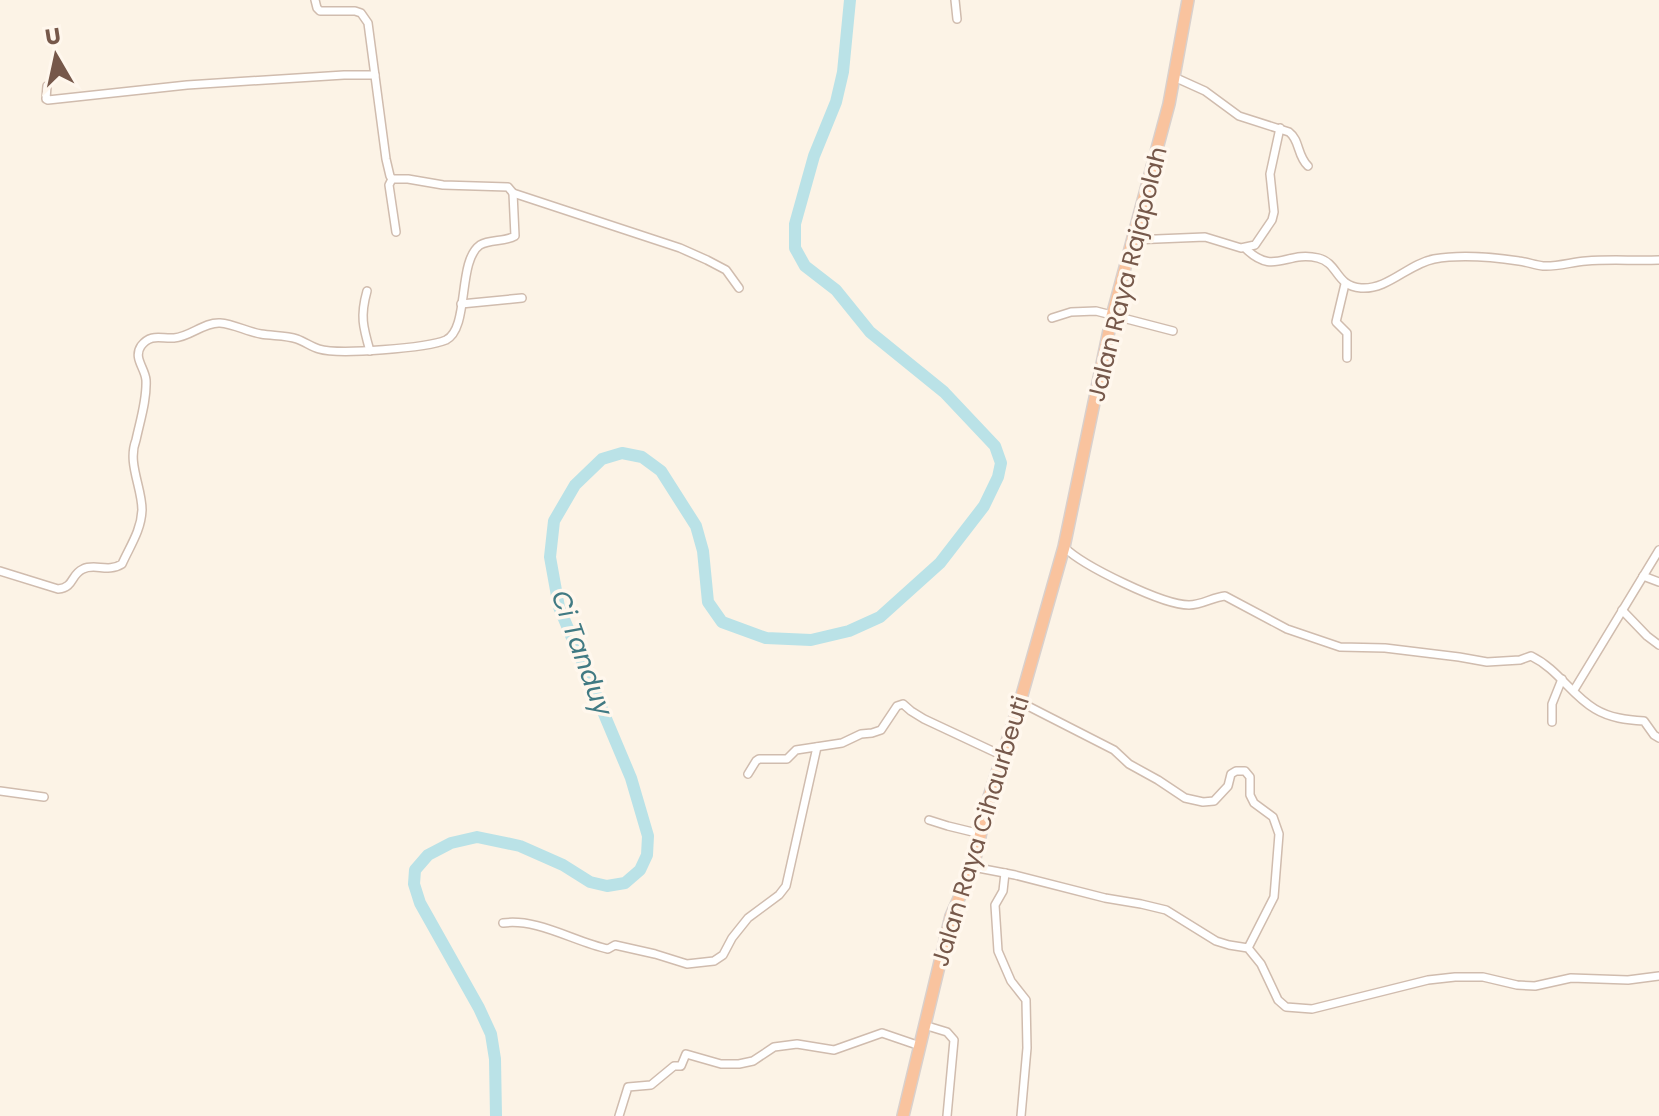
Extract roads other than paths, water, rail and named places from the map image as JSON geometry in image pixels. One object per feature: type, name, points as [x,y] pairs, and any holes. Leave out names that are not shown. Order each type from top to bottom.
[{"type":"highway","name":"Jalan Raya Rajapolah","points":[[1064,547],[1112,317],[1169,104],[1188,0]]},
{"type":"highway","name":"Jalan Raya Cihaurbeuti","points":[[903,1116],[951,916],[973,867],[989,797],[1064,547]]},
{"type":"street","points":[[315,0],[320,11],[355,11],[366,18],[392,179],[389,185],[396,232]]},
{"type":"street","points":[[955,0],[957,19]]},
{"type":"street","points":[[47,86],[48,100],[187,85],[375,75]]},
{"type":"street","points":[[1174,77],[1205,91],[1239,116],[1280,128],[1295,136],[1301,157],[1308,166]]},
{"type":"street","points":[[1132,240],[1205,237],[1245,248],[1255,245],[1274,212],[1270,174],[1280,128]]},
{"type":"street","points":[[0,571],[63,589],[69,587],[79,571],[86,567],[111,569],[122,564],[136,537],[142,514],[133,449],[146,380],[138,355],[139,348],[147,341],[157,337],[175,338],[217,323],[261,334],[295,338],[321,350],[370,351],[412,346],[447,339],[453,334],[458,326],[467,271],[478,247],[515,236],[513,193],[505,186],[443,185],[392,179]]},
{"type":"street","points":[[513,193],[680,248],[726,270],[739,288]]},
{"type":"street","points":[[1245,248],[1254,258],[1265,262],[1320,258],[1330,264],[1345,284],[1362,288],[1383,284],[1434,259],[1494,257],[1546,266],[1585,261],[1659,260]]},
{"type":"street","points":[[1345,284],[1336,322],[1347,333],[1347,358]]},
{"type":"street","points":[[367,291],[362,320],[370,351]]},
{"type":"street","points":[[461,304],[522,298]]},
{"type":"street","points":[[1052,318],[1096,311],[1173,331]]},
{"type":"street","points":[[1064,547],[1099,570],[1151,595],[1181,605],[1225,596],[1287,629],[1340,647],[1385,648],[1487,662],[1520,660],[1531,656],[1543,662],[1585,703],[1604,714],[1644,721],[1659,738]]},
{"type":"street","points":[[1574,690],[1659,550]]},
{"type":"street","points":[[1643,576],[1659,582]]},
{"type":"street","points":[[1622,610],[1659,645]]},
{"type":"street","points":[[1552,722],[1552,704],[1562,679]]},
{"type":"street","points":[[1020,702],[1114,750],[1129,764],[1185,798],[1214,801],[1228,786],[1231,774],[1245,771],[1250,777],[1250,795],[1254,803],[1273,817],[1279,834],[1274,897],[1248,948]]},
{"type":"street","points":[[748,774],[757,760],[787,759],[796,750],[842,743],[861,734],[881,730],[897,706],[903,704],[924,719],[1003,756]]},
{"type":"street","points":[[503,923],[538,926],[590,945],[607,949],[615,945],[683,963],[717,959],[748,918],[786,886],[817,747]]},
{"type":"street","points":[[0,791],[44,797]]},
{"type":"street","points":[[929,820],[981,834]]},
{"type":"street","points":[[973,867],[1166,910],[1216,941],[1248,948],[1261,964],[1278,1000],[1286,1007],[1312,1009],[1428,980],[1455,977],[1483,977],[1535,986],[1571,978],[1628,980],[1659,976]]},
{"type":"street","points":[[1005,873],[1003,891],[995,905],[998,951],[1011,981],[1026,1000],[1027,1048],[1021,1116]]},
{"type":"street","points":[[924,1025],[947,1032],[954,1040],[947,1116]]},
{"type":"street","points":[[619,1116],[628,1087],[651,1085],[674,1066],[681,1066],[686,1054],[721,1064],[739,1064],[753,1061],[774,1047],[797,1044],[834,1050],[882,1033],[920,1046]]},
{"type":"waterway","name":"Ci Tanduy","points":[[496,1116],[495,1059],[491,1034],[420,903],[414,884],[415,870],[428,855],[451,843],[477,837],[520,846],[563,865],[590,882],[607,886],[625,883],[640,870],[647,855],[648,836],[631,778],[559,607],[550,557],[554,521],[575,485],[602,459],[622,453],[642,457],[661,471],[696,526],[703,551],[708,602],[722,622],[766,638],[811,640],[849,631],[880,617],[940,563],[984,506],[998,477],[1001,463],[995,446],[944,392],[870,332],[836,290],[805,266],[795,248],[795,224],[843,72],[850,0]]}]
